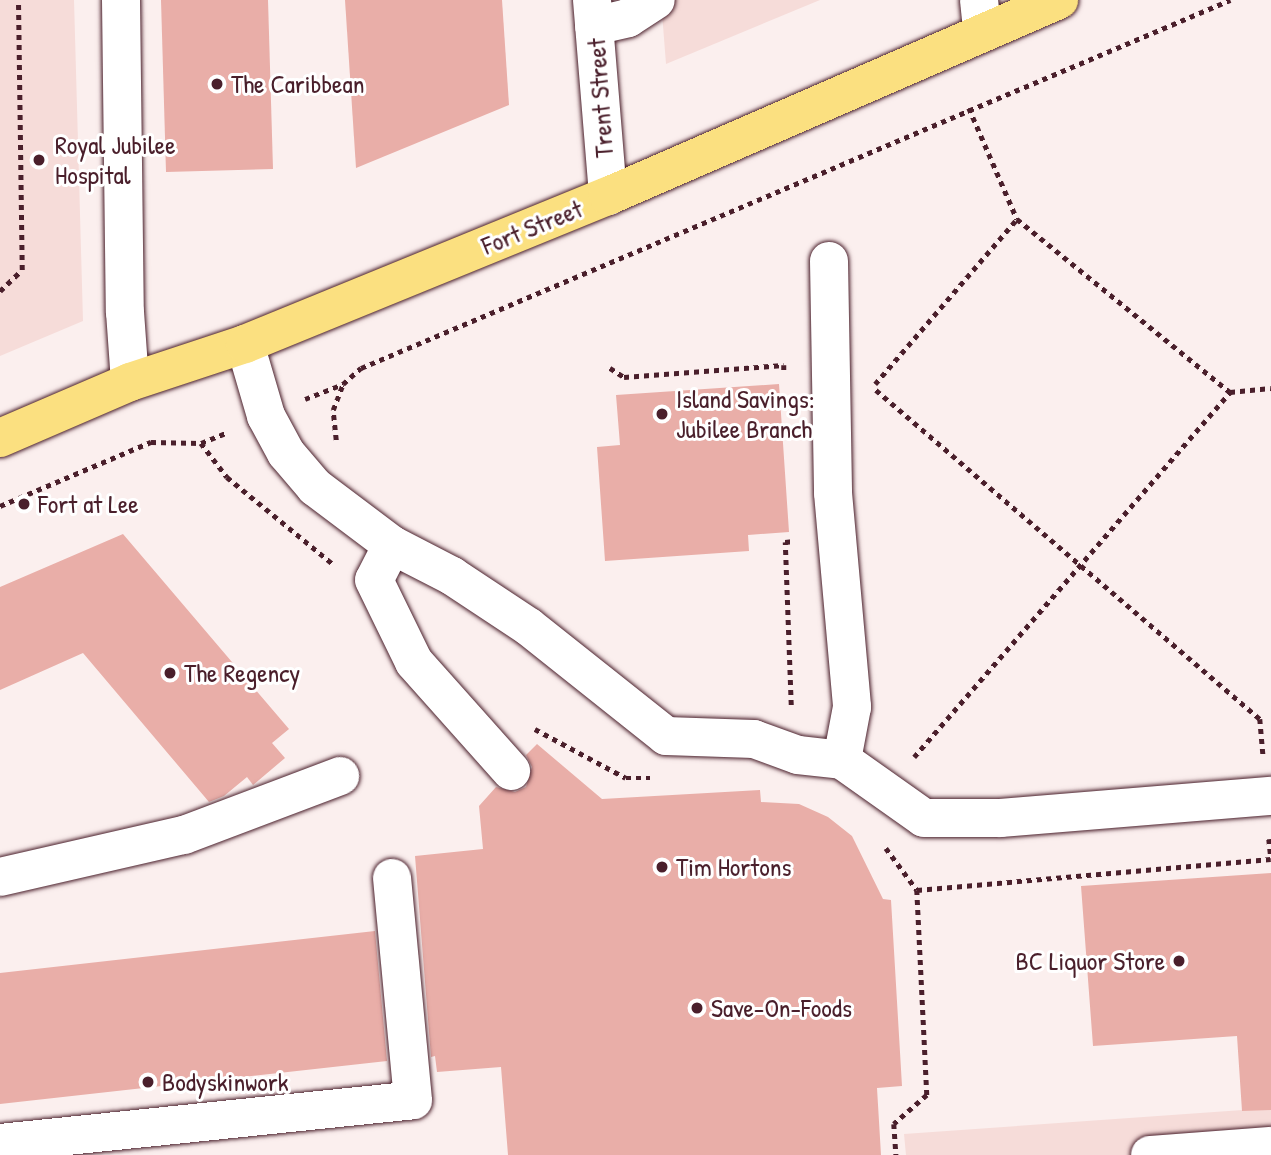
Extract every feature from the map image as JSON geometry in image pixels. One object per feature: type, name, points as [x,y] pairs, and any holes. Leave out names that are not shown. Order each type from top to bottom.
[{"type":"main road","name":"Fort Street","points":[[0,438],[130,382],[245,344],[608,196],[980,16],[1059,0]]},
{"type":"street","points":[[121,0],[130,382]]},
{"type":"street","points":[[594,13],[628,18],[656,0]]},
{"type":"street","name":"Trent Street","points":[[594,13],[608,196]]},
{"type":"street","points":[[830,261],[833,493],[852,707],[842,760]]},
{"type":"street","points":[[245,344],[266,416],[286,453],[315,487],[392,545],[452,576],[529,627],[666,737],[754,739],[798,755],[842,760],[923,818],[1001,818],[1268,796]]},
{"type":"street","points":[[392,545],[374,580],[414,662],[510,771]]},
{"type":"street","points":[[0,877],[184,835],[340,776]]},
{"type":"street","points":[[0,1143],[413,1100],[392,878]]},
{"type":"street","points":[[1150,1155],[1271,1146]]},
{"type":"path","points":[[0,291],[22,270],[18,0]]},
{"type":"path","points":[[338,444],[333,434],[333,410],[343,384],[361,368],[818,178],[969,108],[1230,0]]},
{"type":"path","points":[[969,108],[1017,219],[1230,392]]},
{"type":"path","points":[[917,890],[1271,859],[1260,719],[872,387],[1017,219]]},
{"type":"path","points":[[611,368],[624,377],[784,365],[785,378]]},
{"type":"path","points":[[896,1155],[894,1124],[926,1095],[917,890],[863,816],[1230,392],[1271,388]]},
{"type":"path","points":[[0,506],[150,442],[201,443],[227,477],[323,559],[374,580]]},
{"type":"path","points":[[798,527],[799,541],[785,542],[791,708],[798,755]]},
{"type":"path","points":[[525,720],[626,778],[653,778]]},
{"type":"shaded area","name":"Royal Jubilee Hospital","points":[[0,0],[74,0],[83,321],[0,356]]},
{"type":"shaded area","points":[[661,0],[820,0],[666,64]]},
{"type":"shaded area","points":[[1271,1108],[1271,1155],[906,1155],[904,1134]]},
{"type":"building","name":"The Caribbean","points":[[161,0],[268,0],[273,169],[166,172]]},
{"type":"building","points":[[345,0],[502,0],[509,105],[356,168]]},
{"type":"building","points":[[779,384],[789,532],[748,535],[749,551],[605,561],[597,447],[620,445],[616,395]]},
{"type":"building","name":"The Regency","points":[[123,534],[289,729],[272,743],[285,758],[253,785],[247,777],[224,796],[209,802],[83,653],[0,690],[0,587]]},
{"type":"building","name":"Save-On-Foods","points":[[537,744],[602,799],[760,790],[761,802],[799,804],[828,817],[852,836],[883,899],[891,900],[902,1086],[877,1088],[881,1155],[508,1155],[501,1067],[437,1072],[435,1056],[431,1057],[415,856],[483,849],[479,806],[496,787],[515,792],[526,787],[532,767],[526,755]]},
{"type":"building","name":"BC Liquor Store","points":[[1271,873],[1271,1110],[1242,1111],[1237,1036],[1093,1046],[1081,886]]},
{"type":"building","points":[[375,931],[387,1061],[0,1104],[0,973]]},
{"type":"place","name":"The Caribbean","points":[[217,84]]},
{"type":"place","name":"Royal Jubilee Hospital","points":[[39,160]]},
{"type":"place","name":"Island Savings: Jubilee Branch","points":[[662,414]]},
{"type":"place","name":"Fort at Lee","points":[[24,504]]},
{"type":"place","name":"The Regency","points":[[170,673]]},
{"type":"place","name":"Tim Hortons","points":[[662,867]]},
{"type":"place","name":"BC Liquor Store","points":[[1179,961]]},
{"type":"place","name":"Save-On-Foods","points":[[697,1008]]},
{"type":"place","name":"Bodyskinwork","points":[[148,1082]]}]
